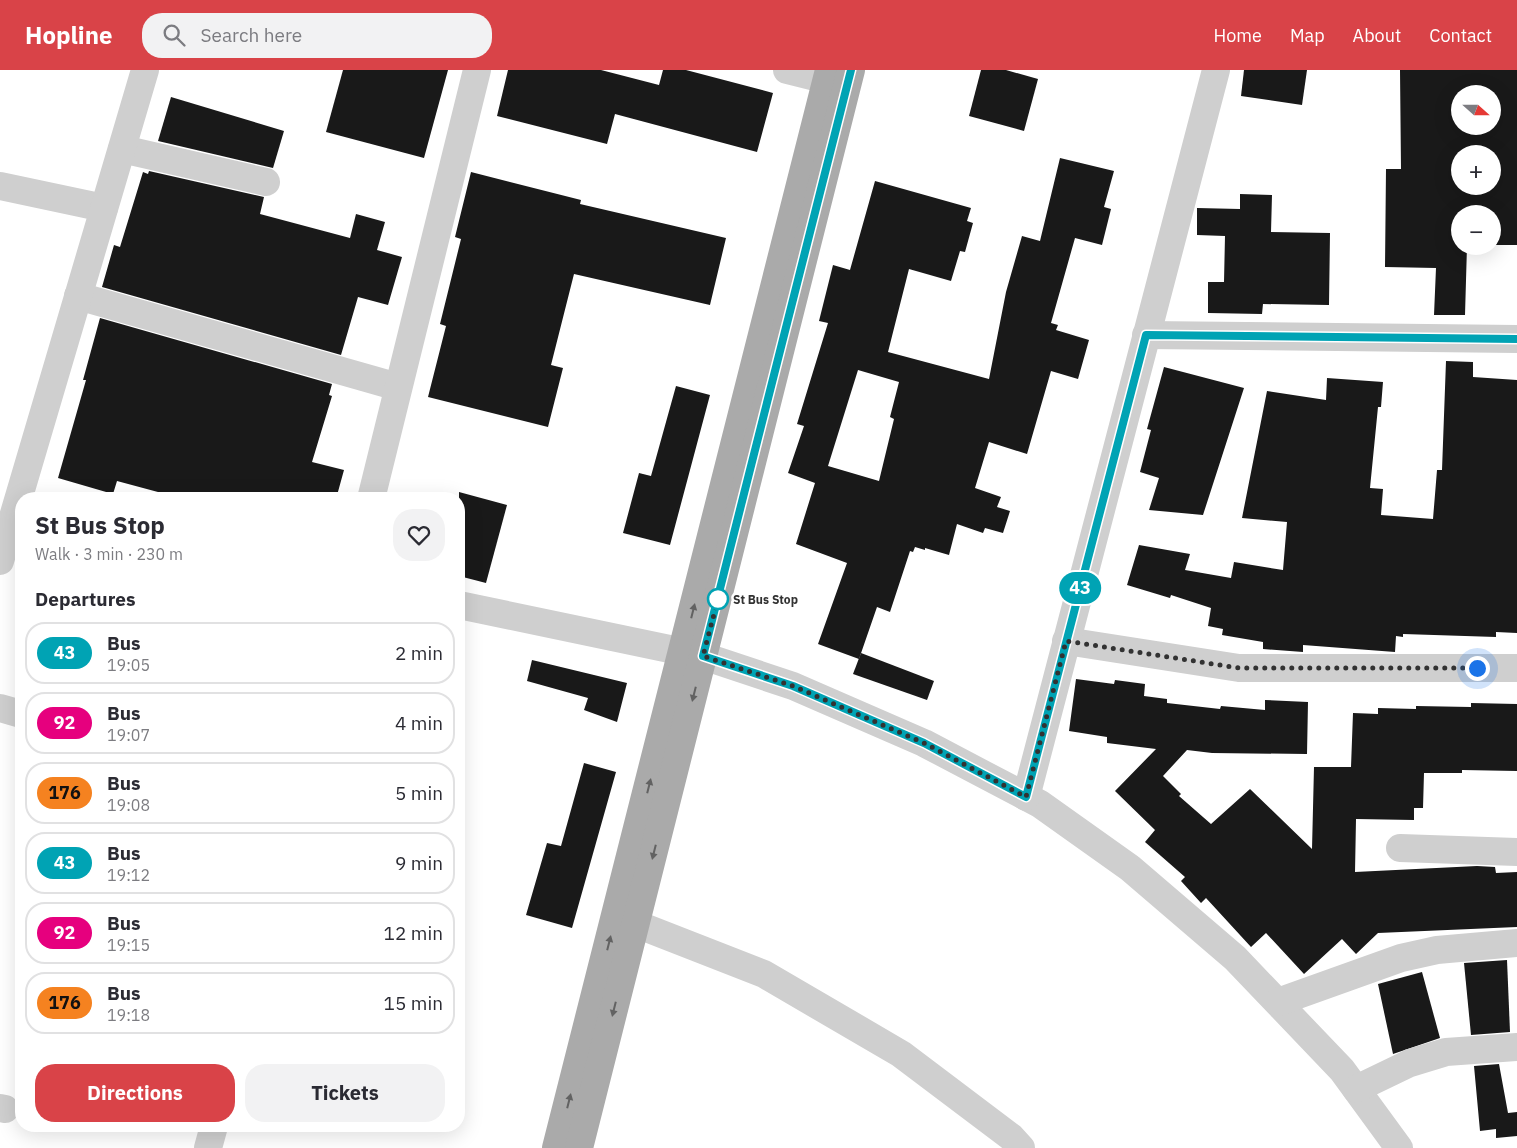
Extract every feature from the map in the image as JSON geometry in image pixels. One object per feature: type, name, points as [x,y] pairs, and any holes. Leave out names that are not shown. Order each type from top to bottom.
[{"type":"main road","points":[[556,1148],[693,654],[851,70]]},
{"type":"main road","points":[[579,1148],[636,924],[693,654],[828,75]]},
{"type":"street","points":[[18,492],[145,70]]},
{"type":"street","points":[[372,492],[477,70]]},
{"type":"street","points":[[787,70],[828,75]]},
{"type":"street","points":[[1026,797],[1216,70]]},
{"type":"street","points":[[122,149],[266,182]]},
{"type":"street","points":[[0,186],[104,208]]},
{"type":"street","points":[[78,296],[398,387]]},
{"type":"street","points":[[1146,335],[1517,339]]},
{"type":"street","points":[[0,561],[12,511]]},
{"type":"street","points":[[465,606],[693,654],[793,686],[924,743],[1040,804],[1130,868],[1235,958],[1342,1070],[1399,1148]]},
{"type":"street","points":[[1066,641],[1239,668],[1517,668]]},
{"type":"street","points":[[0,708],[15,712]]},
{"type":"street","points":[[1400,848],[1517,852]]},
{"type":"street","points":[[636,924],[764,974],[901,1054],[1011,1137],[1021,1148]]},
{"type":"street","points":[[1278,1002],[1402,958],[1437,950],[1517,942]]},
{"type":"street","points":[[1356,1089],[1410,1063],[1446,1052],[1517,1046]]},
{"type":"street","points":[[208,1148],[212,1132]]},
{"type":"building","points":[[343,70],[448,70],[424,158],[326,132]]},
{"type":"building","points":[[508,70],[601,70],[659,85],[663,70],[686,70],[773,93],[757,152],[615,114],[607,144],[497,116]]},
{"type":"building","points":[[981,70],[1006,70],[1038,79],[1024,131],[969,116]]},
{"type":"building","points":[[1244,70],[1307,70],[1302,105],[1241,96]]},
{"type":"building","points":[[1400,70],[1517,70],[1517,245],[1501,245],[1501,205],[1451,205],[1451,255],[1467,255],[1465,315],[1434,315],[1436,268],[1385,267],[1386,169],[1401,169]]},
{"type":"building","points":[[171,97],[284,131],[273,168],[158,141]]},
{"type":"building","points":[[1060,158],[1114,171],[1104,207],[1111,209],[1102,245],[1075,238],[1051,323],[1058,325],[1056,330],[1089,340],[1078,379],[1051,371],[1027,454],[989,442],[975,488],[1001,497],[997,507],[1010,511],[1003,533],[985,528],[983,533],[957,524],[949,555],[925,548],[925,550],[915,547],[913,552],[910,551],[890,612],[877,607],[859,659],[818,644],[847,563],[796,544],[815,483],[788,473],[804,426],[797,424],[828,323],[819,321],[833,265],[850,270],[875,181],[971,208],[967,221],[973,223],[965,252],[960,251],[951,281],[909,269],[888,352],[989,379],[1006,292],[1022,236],[1040,241]],"holes":[[[858,370],[899,382],[890,417],[894,419],[879,481],[828,466]]]},
{"type":"building","points":[[149,171],[264,197],[260,214],[350,238],[356,214],[385,222],[377,250],[402,257],[388,305],[358,297],[341,355],[102,287],[114,245],[120,247],[143,172],[148,174]]},
{"type":"building","points":[[471,172],[581,200],[580,204],[726,238],[710,305],[574,274],[551,365],[563,368],[548,427],[428,397],[446,326],[440,324],[461,239],[455,237]]},
{"type":"building","points":[[1240,194],[1272,195],[1271,232],[1330,233],[1329,305],[1263,304],[1262,314],[1208,313],[1208,282],[1224,282],[1225,236],[1197,235],[1197,208],[1240,209]]},
{"type":"building","points":[[100,318],[332,384],[329,395],[332,396],[312,462],[344,470],[338,492],[158,492],[117,481],[114,492],[106,492],[58,478],[86,380],[83,380]]},
{"type":"building","points":[[1446,361],[1473,362],[1473,377],[1517,380],[1517,633],[1496,632],[1496,637],[1403,634],[1403,637],[1396,636],[1395,652],[1303,645],[1303,652],[1263,649],[1263,642],[1222,635],[1223,629],[1208,626],[1211,608],[1171,595],[1170,598],[1127,585],[1139,545],[1190,554],[1185,570],[1231,578],[1234,562],[1283,570],[1287,522],[1242,518],[1267,391],[1326,400],[1327,378],[1383,382],[1381,407],[1378,407],[1370,488],[1383,489],[1381,515],[1433,519],[1437,470],[1442,470]]},
{"type":"building","points":[[1164,367],[1244,388],[1203,515],[1149,510],[1159,478],[1140,472],[1151,430],[1147,429]]},
{"type":"building","points":[[676,386],[710,395],[670,545],[623,533],[639,473],[651,476]]},
{"type":"building","points":[[465,494],[507,505],[486,583],[465,578]]},
{"type":"building","points":[[861,653],[934,681],[927,700],[853,674]]},
{"type":"building","points":[[532,660],[627,683],[617,722],[584,710],[588,698],[527,681]]},
{"type":"building","points":[[1076,679],[1114,684],[1115,680],[1145,684],[1144,696],[1167,699],[1167,703],[1220,709],[1221,706],[1265,710],[1265,700],[1308,702],[1307,754],[1212,753],[1187,750],[1163,776],[1181,794],[1179,796],[1211,824],[1250,789],[1312,849],[1314,767],[1351,767],[1353,713],[1378,714],[1378,708],[1416,709],[1416,706],[1471,707],[1471,703],[1517,704],[1517,771],[1462,770],[1462,773],[1424,773],[1423,808],[1414,808],[1414,820],[1356,819],[1355,872],[1477,866],[1495,867],[1496,873],[1517,872],[1517,927],[1378,933],[1356,954],[1342,939],[1304,974],[1266,933],[1251,947],[1206,898],[1201,903],[1181,881],[1185,877],[1145,842],[1155,830],[1115,791],[1156,749],[1107,743],[1107,737],[1069,731]]},
{"type":"building","points":[[584,763],[616,772],[572,928],[526,915],[547,843],[561,846]]},
{"type":"building","points":[[1507,960],[1510,1032],[1471,1035],[1464,963]]},
{"type":"building","points":[[1422,972],[1440,1038],[1393,1054],[1378,984]]},
{"type":"building","points":[[1499,1064],[1508,1113],[1517,1112],[1517,1136],[1496,1138],[1496,1129],[1480,1131],[1474,1066]]},
{"type":"bus line","name":"43","points":[[851,70],[703,656],[793,686],[924,743],[1026,797],[1146,335],[1517,339]]},
{"type":"place","name":"St Bus Stop","points":[[718,599]]},
{"type":"route","points":[[718,599],[703,656],[793,686],[924,743],[1026,797],[1066,641],[1239,668],[1477,668]]}]
